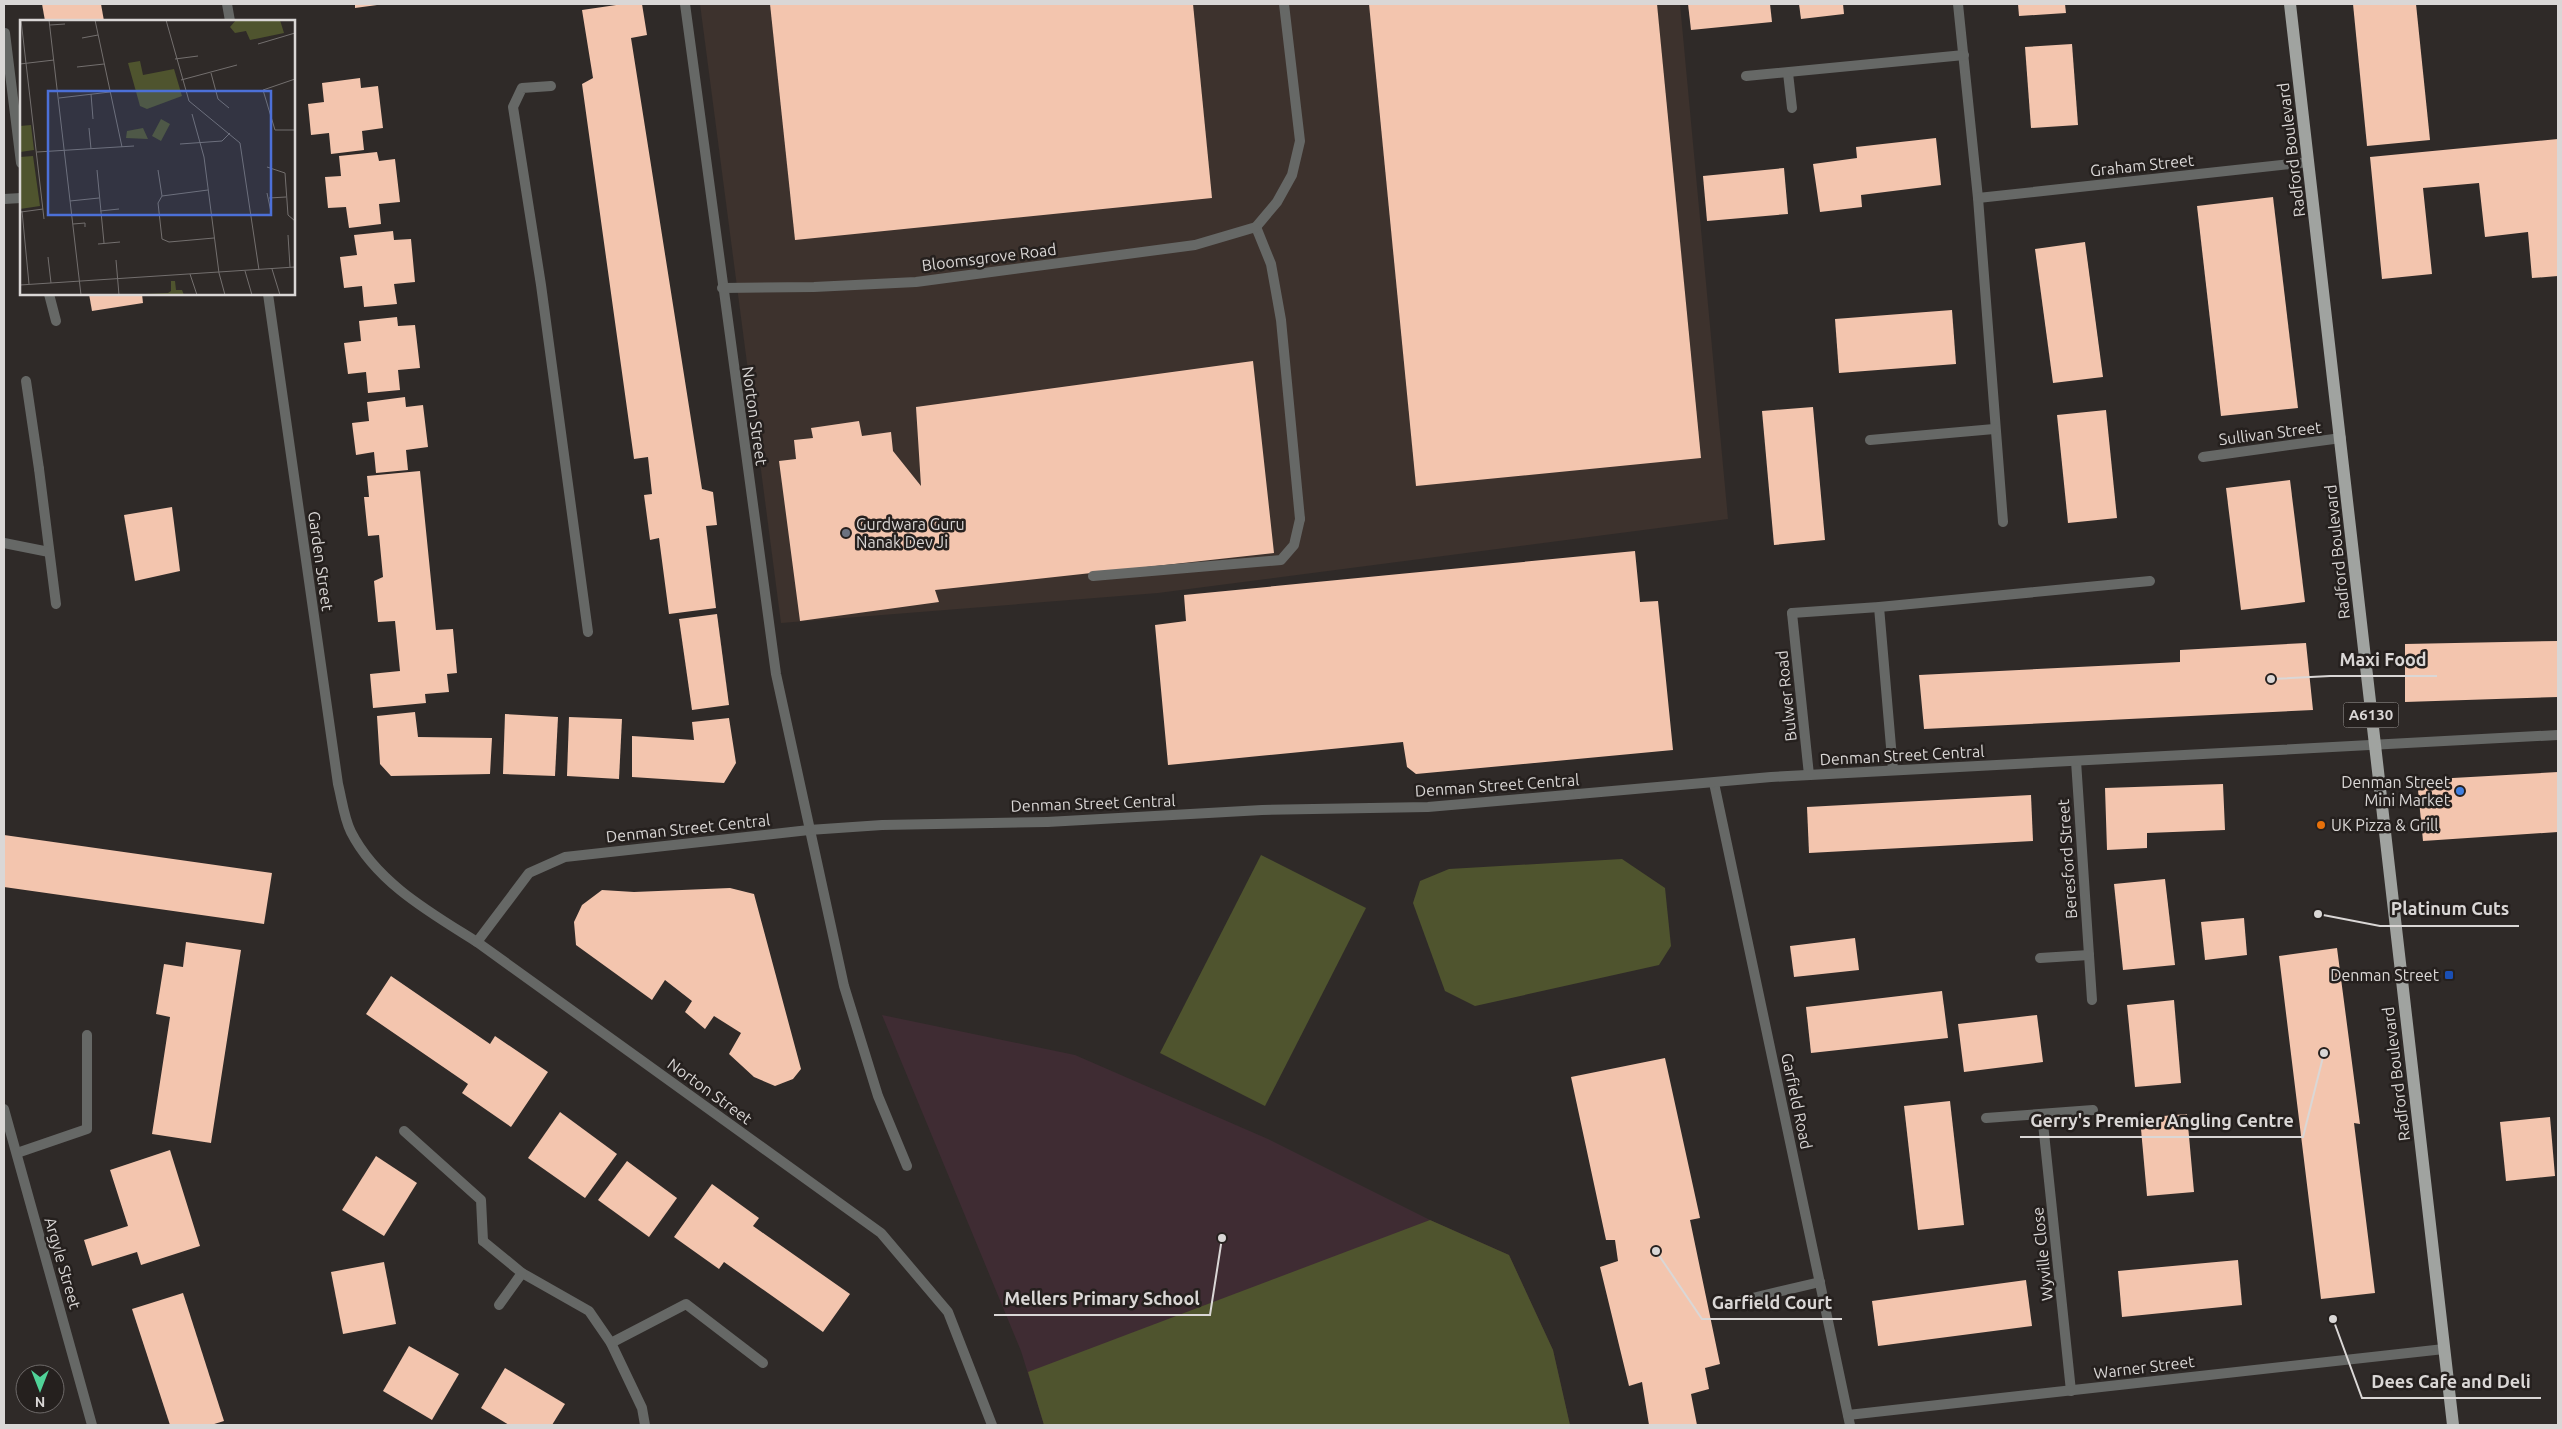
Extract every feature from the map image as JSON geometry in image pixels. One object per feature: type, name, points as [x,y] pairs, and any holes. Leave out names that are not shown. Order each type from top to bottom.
[{"type":"main road","name":"Radford Boulevard","points":[[2290,4],[2453,1425]]},
{"type":"street","points":[[227,4],[230,20]]},
{"type":"street","name":"Norton Street","points":[[685,4],[722,288],[776,674],[844,986],[878,1096],[907,1166]]},
{"type":"street","points":[[1093,576],[1280,560],[1294,545],[1300,519],[1281,320],[1271,264],[1256,227],[1277,202],[1292,175],[1300,141],[1284,4]]},
{"type":"street","points":[[1958,4],[1978,198],[1994,429],[2003,522]]},
{"type":"street","points":[[5,33],[20,155]]},
{"type":"street","points":[[1746,76],[1964,55]]},
{"type":"street","points":[[1788,73],[1792,108]]},
{"type":"street","points":[[551,86],[522,88],[513,106],[541,286],[588,632]]},
{"type":"street","name":"Graham Street","points":[[1978,198],[2309,162]]},
{"type":"street","points":[[4,199],[20,198]]},
{"type":"street","name":"Bloomsgrove Road","points":[[722,288],[814,287],[916,282],[1195,245],[1256,227]]},
{"type":"street","points":[[49,295],[56,321]]},
{"type":"street","name":"Garden Street","points":[[268,295],[338,784],[351,831]]},
{"type":"street","points":[[26,381],[56,604]]},
{"type":"street","points":[[1870,440],[1994,429]]},
{"type":"street","name":"Sullivan Street","points":[[2203,457],[2341,438]]},
{"type":"street","points":[[4,542],[49,552]]},
{"type":"street","points":[[1893,770],[1879,607],[2150,581]]},
{"type":"street","name":"Bulwer Road","points":[[1809,775],[1792,613],[1879,607]]},
{"type":"street","name":"Denman Street Central","points":[[476,942],[529,873],[565,858],[809,830],[882,825],[1047,822],[1262,810],[1428,807],[1809,775],[2558,735]]},
{"type":"street","name":"Beresford Street","points":[[2076,761],[2092,1000]]},
{"type":"street","name":"Garfield Road","points":[[1714,784],[1849,1420]]},
{"type":"street","name":"Norton Street","points":[[351,831],[364,852],[394,886],[429,912],[476,942],[881,1233],[948,1312],[992,1425]]},
{"type":"street","points":[[2040,958],[2089,955]]},
{"type":"street","points":[[17,1153],[87,1129],[87,1035]]},
{"type":"street","name":"Argyle Street","points":[[4,1109],[92,1425]]},
{"type":"street","points":[[1986,1118],[2093,1110]]},
{"type":"street","name":"Wyville Close","points":[[2042,1114],[2071,1391]]},
{"type":"street","points":[[404,1132],[481,1200],[483,1241],[522,1273],[589,1311],[611,1343],[642,1408],[645,1425]]},
{"type":"street","points":[[499,1305],[522,1273]]},
{"type":"street","points":[[1740,1301],[1820,1282]]},
{"type":"street","points":[[611,1343],[686,1304],[763,1362]]},
{"type":"street","name":"Warner Street","points":[[1849,1420],[2211,1373],[2444,1349]]},
{"type":"shaded area","points":[[700,4],[1680,4],[1728,519],[1158,593],[781,623]]},
{"type":"shaded area","points":[[882,1015],[1075,1055],[1268,1139],[1430,1220],[1509,1255],[1553,1350],[1570,1425],[1044,1425],[1021,1351]]},
{"type":"green space","points":[[1261,855],[1366,908],[1265,1106],[1160,1053]]},
{"type":"green space","points":[[1622,859],[1665,888],[1671,946],[1659,965],[1475,1006],[1445,991],[1413,903],[1420,881],[1449,869]]},
{"type":"green space","points":[[1430,1220],[1509,1255],[1553,1350],[1570,1425],[1044,1425],[1028,1372]]},
{"type":"building","points":[[42,4],[101,4],[104,20],[45,20]]},
{"type":"building","points":[[355,4],[377,4],[377,5],[355,8]]},
{"type":"building","points":[[623,4],[642,4],[647,35],[631,38],[702,489],[713,492],[717,525],[706,526],[716,608],[669,614],[659,538],[650,540],[644,495],[652,494],[648,457],[634,459],[582,84],[593,78],[582,10]]},
{"type":"building","points":[[770,4],[1193,4],[1212,198],[795,240]]},
{"type":"building","points":[[1369,4],[1657,4],[1701,458],[1416,486]]},
{"type":"building","points":[[1688,4],[1770,4],[1772,22],[1691,30]]},
{"type":"building","points":[[1799,4],[1843,4],[1844,14],[1801,19]]},
{"type":"building","points":[[2018,4],[2065,4],[2066,13],[2019,16]]},
{"type":"building","points":[[2353,4],[2416,4],[2430,140],[2367,146]]},
{"type":"building","points":[[2072,44],[2078,125],[2031,128],[2025,47]]},
{"type":"building","points":[[360,78],[361,88],[378,86],[383,128],[362,131],[364,150],[331,154],[329,133],[311,135],[308,104],[324,102],[322,83]]},
{"type":"building","points":[[1936,138],[1941,185],[1861,195],[1862,207],[1820,212],[1813,164],[1857,158],[1856,147]]},
{"type":"building","points":[[2558,139],[2558,276],[2532,278],[2528,232],[2485,237],[2479,183],[2423,188],[2432,274],[2382,279],[2370,157]]},
{"type":"building","points":[[377,152],[379,161],[395,159],[400,202],[379,204],[381,224],[349,228],[346,207],[328,208],[325,177],[341,176],[339,156]]},
{"type":"building","points":[[1784,168],[1788,214],[1707,221],[1703,176]]},
{"type":"building","points":[[2273,197],[2298,408],[2221,416],[2197,206]]},
{"type":"building","points":[[393,231],[394,240],[411,239],[415,282],[394,284],[397,304],[364,307],[362,286],[344,288],[340,257],[357,255],[354,235]]},
{"type":"building","points":[[2085,242],[2103,377],[2053,383],[2035,249]]},
{"type":"building","points":[[89,295],[142,295],[143,303],[92,311]]},
{"type":"building","points":[[1952,310],[1956,364],[1839,373],[1835,319]]},
{"type":"building","points":[[397,317],[398,326],[415,325],[420,368],[398,370],[400,390],[368,393],[366,372],[348,374],[344,343],[361,341],[359,321]]},
{"type":"building","points":[[1253,361],[1274,553],[935,590],[939,602],[800,621],[779,461],[796,459],[794,440],[813,438],[811,428],[859,421],[862,436],[891,432],[893,451],[921,486],[916,407]]},
{"type":"building","points":[[405,397],[406,407],[423,405],[428,447],[406,450],[408,470],[376,473],[374,452],[356,455],[352,423],[369,421],[367,402]]},
{"type":"building","points":[[1813,407],[1825,540],[1774,545],[1762,411]]},
{"type":"building","points":[[2106,410],[2117,518],[2068,523],[2057,415]]},
{"type":"building","points":[[420,471],[436,630],[453,629],[457,673],[447,674],[449,692],[425,694],[426,703],[373,708],[370,674],[400,671],[395,621],[378,622],[374,581],[383,577],[379,535],[368,536],[364,497],[369,497],[367,476]]},
{"type":"building","points":[[2290,480],[2305,602],[2241,610],[2226,488]]},
{"type":"building","points":[[172,507],[180,571],[135,581],[124,515]]},
{"type":"building","points":[[1635,551],[1640,602],[1658,601],[1673,750],[1416,774],[1407,767],[1403,742],[1168,765],[1155,625],[1186,621],[1184,595]]},
{"type":"building","points":[[717,614],[729,705],[692,710],[679,619]]},
{"type":"building","points":[[2558,641],[2558,697],[2405,702],[2405,644]]},
{"type":"building","points":[[2306,643],[2313,710],[1924,729],[1919,675],[2180,662],[2180,650]]},
{"type":"building","points":[[415,712],[418,737],[492,738],[490,774],[391,776],[380,764],[377,716]]},
{"type":"building","points":[[505,714],[558,717],[555,776],[503,774]]},
{"type":"building","points":[[569,717],[622,719],[619,779],[567,776]]},
{"type":"building","points":[[729,718],[736,763],[724,783],[632,777],[632,736],[694,740],[692,722]]},
{"type":"building","points":[[2558,772],[2558,832],[2423,841],[2417,780]]},
{"type":"building","points":[[2223,784],[2225,830],[2147,833],[2147,848],[2107,850],[2105,788]]},
{"type":"building","points":[[2031,795],[2033,841],[1809,853],[1807,807]]},
{"type":"building","points":[[4,835],[272,873],[264,924],[4,887]]},
{"type":"building","points":[[2165,879],[2175,965],[2123,970],[2114,884]]},
{"type":"building","points":[[730,888],[754,894],[801,1069],[793,1079],[775,1086],[754,1077],[729,1054],[741,1033],[714,1016],[705,1029],[685,1012],[692,1001],[665,980],[652,1000],[576,945],[574,922],[582,905],[602,890],[634,892]]},
{"type":"building","points":[[2244,918],[2247,955],[2205,960],[2201,922]]},
{"type":"building","points":[[1855,938],[1859,970],[1794,977],[1790,946]]},
{"type":"building","points":[[186,942],[241,950],[211,1143],[152,1134],[170,1017],[156,1014],[164,964],[183,967]]},
{"type":"building","points":[[2337,948],[2360,1124],[2354,1123],[2375,1293],[2321,1299],[2279,956]]},
{"type":"building","points":[[391,976],[490,1044],[495,1036],[548,1072],[511,1127],[462,1093],[468,1084],[366,1014]]},
{"type":"building","points":[[1942,991],[1948,1038],[1811,1053],[1806,1007]]},
{"type":"building","points":[[2174,1000],[2181,1083],[2135,1087],[2127,1005]]},
{"type":"building","points":[[2037,1015],[2043,1062],[1964,1072],[1958,1024]]},
{"type":"building","points":[[1665,1058],[1700,1218],[1690,1220],[1720,1364],[1705,1368],[1709,1389],[1691,1394],[1697,1425],[1649,1425],[1642,1382],[1629,1386],[1600,1267],[1618,1261],[1615,1240],[1606,1240],[1571,1077]]},
{"type":"building","points":[[1950,1101],[1964,1225],[1918,1230],[1904,1106]]},
{"type":"building","points":[[560,1112],[617,1154],[585,1198],[528,1158]]},
{"type":"building","points":[[2187,1114],[2194,1192],[2147,1196],[2140,1118]]},
{"type":"building","points":[[2550,1117],[2555,1176],[2506,1181],[2500,1122]]},
{"type":"building","points":[[170,1150],[200,1246],[141,1265],[137,1252],[92,1266],[84,1240],[128,1226],[110,1170]]},
{"type":"building","points":[[376,1156],[417,1183],[384,1236],[342,1210]]},
{"type":"building","points":[[627,1161],[677,1198],[649,1237],[598,1200]]},
{"type":"building","points":[[712,1184],[759,1218],[753,1226],[850,1294],[823,1332],[724,1262],[719,1269],[674,1237]]},
{"type":"building","points":[[2238,1260],[2242,1305],[2122,1317],[2118,1271]]},
{"type":"building","points":[[384,1262],[396,1324],[343,1334],[331,1272]]},
{"type":"building","points":[[2026,1280],[2032,1326],[1878,1346],[1872,1301]]},
{"type":"building","points":[[183,1293],[224,1421],[211,1425],[170,1425],[132,1309]]},
{"type":"building","points":[[409,1346],[459,1374],[432,1420],[383,1391]]},
{"type":"building","points":[[505,1368],[565,1404],[552,1425],[509,1425],[481,1408]]},
{"type":"place","name":"Gurdwara Guru Nanak Dev Ji","points":[[846,533]]},
{"type":"place","name":"Maxi Food","points":[[2271,679]]},
{"type":"place","name":"Denman Street Mini Market","points":[[2460,791]]},
{"type":"place","name":"UK Pizza & Grill","points":[[2321,825]]},
{"type":"place","name":"Platinum Cuts","points":[[2318,914]]},
{"type":"place","name":"Denman Street","points":[[2449,975]]},
{"type":"place","name":"Gerry's Premier Angling Centre","points":[[2324,1053]]},
{"type":"place","name":"Mellers Primary School","points":[[1222,1238]]},
{"type":"place","name":"Garfield Court","points":[[1656,1251]]},
{"type":"place","name":"Dees Cafe and Deli","points":[[2333,1319]]}]
